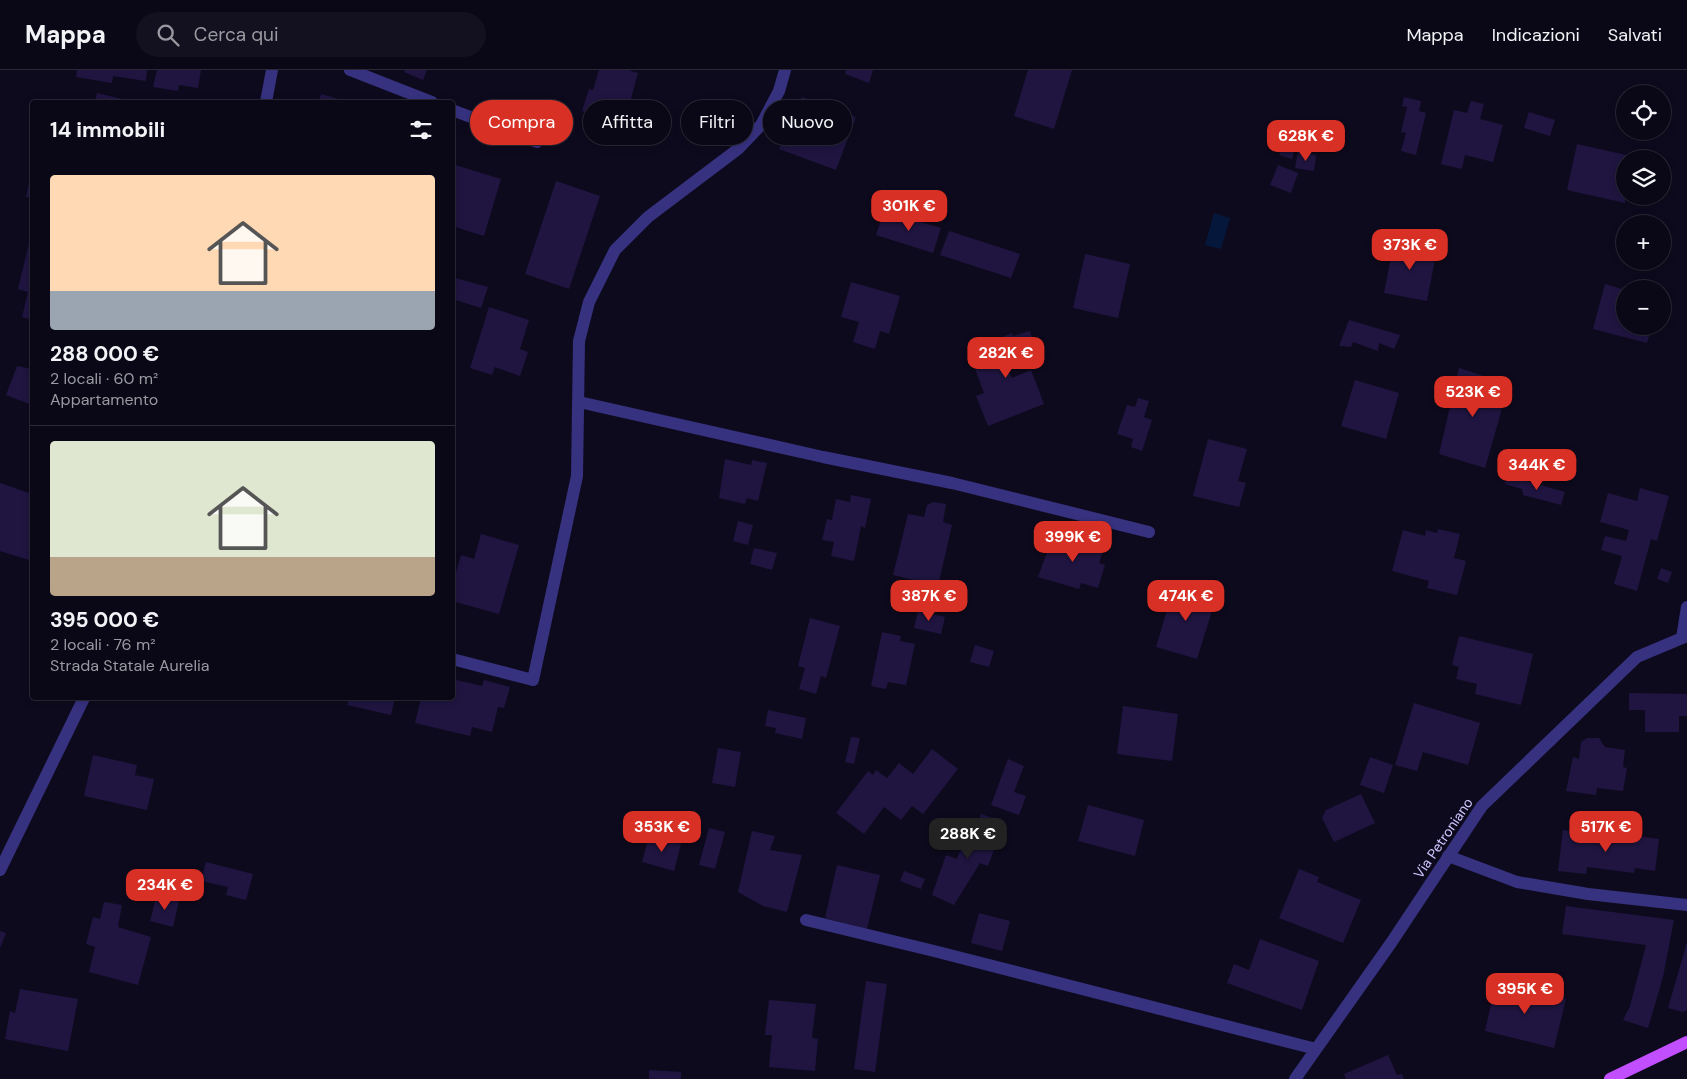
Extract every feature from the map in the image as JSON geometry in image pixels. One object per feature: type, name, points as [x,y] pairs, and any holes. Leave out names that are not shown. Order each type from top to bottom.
[{"type":"main road","points":[[1610,1079],[1687,1042]]},
{"type":"street","points":[[266,100],[272,70]]},
{"type":"street","points":[[350,70],[427,100]]},
{"type":"street","points":[[455,660],[532,680],[577,476],[579,341],[589,302],[615,250],[648,217],[738,149],[760,125],[779,92],[785,70]]},
{"type":"street","points":[[455,111],[470,117]]},
{"type":"street","points":[[579,402],[823,457],[952,483],[1149,532]]},
{"type":"street","points":[[1685,637],[1687,607]]},
{"type":"street","name":"Via Petroniano","points":[[1295,1079],[1391,943],[1482,806],[1637,657],[1685,637]]},
{"type":"street","points":[[0,870],[83,700]]},
{"type":"street","points":[[1448,856],[1517,882],[1588,894],[1687,905]]},
{"type":"street","points":[[806,920],[944,953],[1316,1049]]},
{"type":"water","points":[[1214,213],[1230,218],[1221,249],[1205,245]]},
{"type":"building","points":[[77,70],[147,70],[146,81],[113,76],[112,83],[76,77]]},
{"type":"building","points":[[157,70],[201,70],[198,88],[179,85],[178,91],[153,87]]},
{"type":"building","points":[[405,70],[427,70],[423,80],[404,72]]},
{"type":"building","points":[[599,70],[628,70],[638,73],[631,100],[586,100],[589,89],[593,90]]},
{"type":"building","points":[[846,70],[873,70],[869,83],[845,74]]},
{"type":"building","points":[[1028,70],[1072,70],[1054,129],[1014,116]]},
{"type":"building","points":[[97,93],[127,100],[95,100]]},
{"type":"building","points":[[321,94],[342,100],[320,100]]},
{"type":"building","points":[[1404,97],[1421,101],[1419,111],[1426,113],[1416,155],[1401,151],[1406,133],[1401,132],[1407,107],[1402,106]]},
{"type":"building","points":[[1471,101],[1484,104],[1480,119],[1503,125],[1493,162],[1465,155],[1462,169],[1441,164],[1454,110],[1467,113]]},
{"type":"building","points":[[1529,112],[1555,120],[1550,136],[1524,128]]},
{"type":"building","points":[[852,116],[856,117],[852,128]]},
{"type":"building","points":[[1283,140],[1296,143],[1292,159],[1279,155]]},
{"type":"building","points":[[1577,144],[1616,153],[1616,201],[1567,190]]},
{"type":"building","points":[[781,145],[845,145],[836,170],[779,149]]},
{"type":"building","points":[[1298,152],[1316,155],[1314,171],[1295,168]]},
{"type":"building","points":[[455,165],[501,179],[484,236],[455,227]]},
{"type":"building","points":[[1278,165],[1298,173],[1291,193],[1270,185]]},
{"type":"building","points":[[30,178],[30,198],[26,197]]},
{"type":"building","points":[[556,181],[600,196],[569,289],[525,274]]},
{"type":"building","points":[[884,211],[941,228],[933,253],[876,235]]},
{"type":"building","points":[[949,231],[1020,254],[1011,278],[940,255]]},
{"type":"building","points":[[30,239],[30,319],[22,317],[28,292],[18,289]]},
{"type":"building","points":[[1394,241],[1437,249],[1427,301],[1384,293]]},
{"type":"building","points":[[1085,254],[1130,264],[1118,318],[1073,308]]},
{"type":"building","points":[[455,278],[488,287],[481,308],[455,300]]},
{"type":"building","points":[[851,282],[900,296],[889,334],[880,331],[875,349],[853,342],[859,322],[841,317]]},
{"type":"building","points":[[1605,284],[1616,287],[1616,335],[1593,329]]},
{"type":"building","points":[[489,307],[529,320],[520,349],[528,352],[520,376],[495,367],[492,375],[470,368]]},
{"type":"building","points":[[1349,320],[1400,335],[1394,349],[1379,343],[1378,351],[1353,342],[1351,347],[1339,346]]},
{"type":"building","points":[[1030,331],[1036,352],[1006,366],[1012,378],[1031,370],[1044,404],[988,426],[976,396],[984,393],[970,355],[983,350],[983,345],[1012,333],[1013,336]]},
{"type":"building","points":[[1616,335],[1649,335],[1647,343]]},
{"type":"building","points":[[17,366],[30,369],[30,404],[6,395]]},
{"type":"building","points":[[1459,368],[1509,384],[1485,468],[1439,454]]},
{"type":"building","points":[[1355,380],[1399,393],[1386,439],[1341,426]]},
{"type":"building","points":[[1138,398],[1149,401],[1144,417],[1152,420],[1142,451],[1131,447],[1133,439],[1117,434],[1127,405],[1135,407]]},
{"type":"building","points":[[1208,439],[1247,449],[1238,481],[1246,483],[1239,507],[1193,496]]},
{"type":"building","points":[[725,459],[751,465],[752,460],[767,463],[758,501],[747,498],[745,504],[719,498]]},
{"type":"building","points":[[1508,476],[1565,492],[1561,505],[1523,495],[1522,489],[1505,484]]},
{"type":"building","points":[[0,483],[30,493],[30,560],[0,551]]},
{"type":"building","points":[[1640,488],[1669,496],[1657,541],[1651,539],[1637,591],[1614,584],[1622,556],[1601,550],[1605,536],[1626,541],[1629,530],[1600,522],[1608,493],[1637,501]]},
{"type":"building","points":[[851,495],[871,499],[865,528],[861,526],[854,561],[831,556],[834,542],[822,540],[827,519],[832,520],[836,499],[850,502]]},
{"type":"building","points":[[933,502],[946,504],[943,522],[952,525],[938,586],[893,575],[908,514],[924,517],[927,505]]},
{"type":"building","points":[[738,521],[753,525],[748,545],[733,541]]},
{"type":"building","points":[[1438,529],[1460,534],[1454,558],[1466,561],[1457,595],[1427,588],[1429,581],[1392,571],[1403,530],[1425,536],[1426,530],[1437,533]]},
{"type":"building","points":[[1054,533],[1104,548],[1099,563],[1105,565],[1098,588],[1081,583],[1079,589],[1038,577]]},
{"type":"building","points":[[481,534],[519,545],[499,614],[455,602],[455,576],[461,555],[474,559]]},
{"type":"building","points":[[754,548],[777,553],[772,570],[750,564]]},
{"type":"building","points":[[1661,568],[1672,572],[1668,583],[1657,579]]},
{"type":"building","points":[[1174,586],[1216,598],[1197,659],[1156,647]]},
{"type":"building","points":[[918,611],[945,617],[941,634],[914,628]]},
{"type":"building","points":[[810,618],[840,626],[826,678],[821,676],[816,694],[799,689],[805,668],[798,666]]},
{"type":"building","points":[[882,632],[901,636],[900,641],[915,644],[906,685],[888,682],[886,689],[871,686]]},
{"type":"building","points":[[1459,636],[1533,654],[1521,705],[1475,694],[1477,684],[1456,679],[1459,667],[1452,665]]},
{"type":"building","points":[[975,645],[994,651],[989,667],[970,662]]},
{"type":"building","points":[[455,680],[482,686],[484,680],[510,687],[504,708],[498,707],[492,732],[472,727],[470,736],[415,723],[421,700],[455,700]]},
{"type":"building","points":[[1629,693],[1687,694],[1687,716],[1679,716],[1679,732],[1645,732],[1645,710],[1629,710]]},
{"type":"building","points":[[348,700],[395,700],[391,715],[347,705]]},
{"type":"building","points":[[1414,703],[1480,723],[1468,765],[1423,752],[1417,771],[1395,765]]},
{"type":"building","points":[[1123,706],[1178,714],[1172,761],[1117,754]]},
{"type":"building","points":[[768,710],[806,718],[802,739],[775,733],[776,728],[765,726]]},
{"type":"building","points":[[851,737],[860,738],[854,764],[845,762]]},
{"type":"building","points":[[1587,738],[1599,738],[1605,747],[1625,750],[1623,767],[1627,768],[1623,791],[1597,788],[1596,795],[1566,791],[1573,757],[1579,759],[1581,742]]},
{"type":"building","points":[[718,748],[741,752],[735,787],[712,783]]},
{"type":"building","points":[[932,749],[958,769],[923,814],[912,806],[901,820],[884,807],[864,834],[836,813],[868,771],[873,775],[876,770],[887,778],[899,763],[913,774]]},
{"type":"building","points":[[93,755],[137,765],[135,775],[154,779],[147,810],[84,796]]},
{"type":"building","points":[[1370,757],[1393,765],[1384,793],[1360,785]]},
{"type":"building","points":[[1008,759],[1024,766],[1014,792],[1026,796],[1019,815],[991,805]]},
{"type":"building","points":[[1361,794],[1375,823],[1334,842],[1322,818],[1326,810]]},
{"type":"building","points":[[1088,805],[1144,820],[1135,856],[1078,841]]},
{"type":"building","points":[[981,814],[1004,822],[988,866],[980,863],[954,905],[932,895],[946,855],[957,859],[963,844],[970,846]]},
{"type":"building","points":[[709,828],[725,832],[715,869],[699,865]]},
{"type":"building","points":[[1563,830],[1634,842],[1635,836],[1659,839],[1655,871],[1635,868],[1634,873],[1587,867],[1586,874],[1558,871]]},
{"type":"building","points":[[752,831],[775,836],[770,850],[802,855],[787,912],[763,906],[738,892]]},
{"type":"building","points":[[649,836],[681,844],[674,871],[642,862]]},
{"type":"building","points":[[206,862],[253,874],[246,900],[226,895],[228,887],[201,881]]},
{"type":"building","points":[[837,865],[880,875],[867,929],[825,918]]},
{"type":"building","points":[[1299,869],[1319,877],[1317,882],[1361,900],[1343,943],[1279,918]]},
{"type":"building","points":[[904,871],[925,879],[921,889],[900,881]]},
{"type":"building","points":[[157,895],[179,901],[173,927],[150,921]]},
{"type":"building","points":[[104,902],[122,905],[118,927],[151,937],[138,985],[89,972],[95,947],[86,944],[93,917],[100,919]]},
{"type":"building","points":[[1566,906],[1674,920],[1663,977],[1648,1028],[1623,1020],[1630,1006],[1646,945],[1562,934]]},
{"type":"building","points":[[979,913],[1010,921],[1002,951],[971,943]]},
{"type":"building","points":[[0,931],[6,933],[0,948]]},
{"type":"building","points":[[1260,939],[1319,961],[1302,1010],[1227,983],[1234,964],[1249,970]]},
{"type":"building","points":[[1687,942],[1687,1010],[1683,1012],[1668,1008]]},
{"type":"building","points":[[866,981],[887,984],[875,1072],[854,1069]]},
{"type":"building","points":[[1496,982],[1566,999],[1554,1048],[1485,1031]]},
{"type":"building","points":[[20,989],[78,999],[68,1051],[5,1039],[10,1011],[15,1013]]},
{"type":"building","points":[[769,1000],[816,1004],[812,1038],[818,1039],[815,1071],[769,1067],[772,1035],[765,1035]]},
{"type":"building","points":[[1388,1055],[1397,1075],[1402,1074],[1404,1079],[1346,1079],[1344,1074]]},
{"type":"building","points":[[649,1070],[681,1072],[681,1079],[649,1079]]}]
